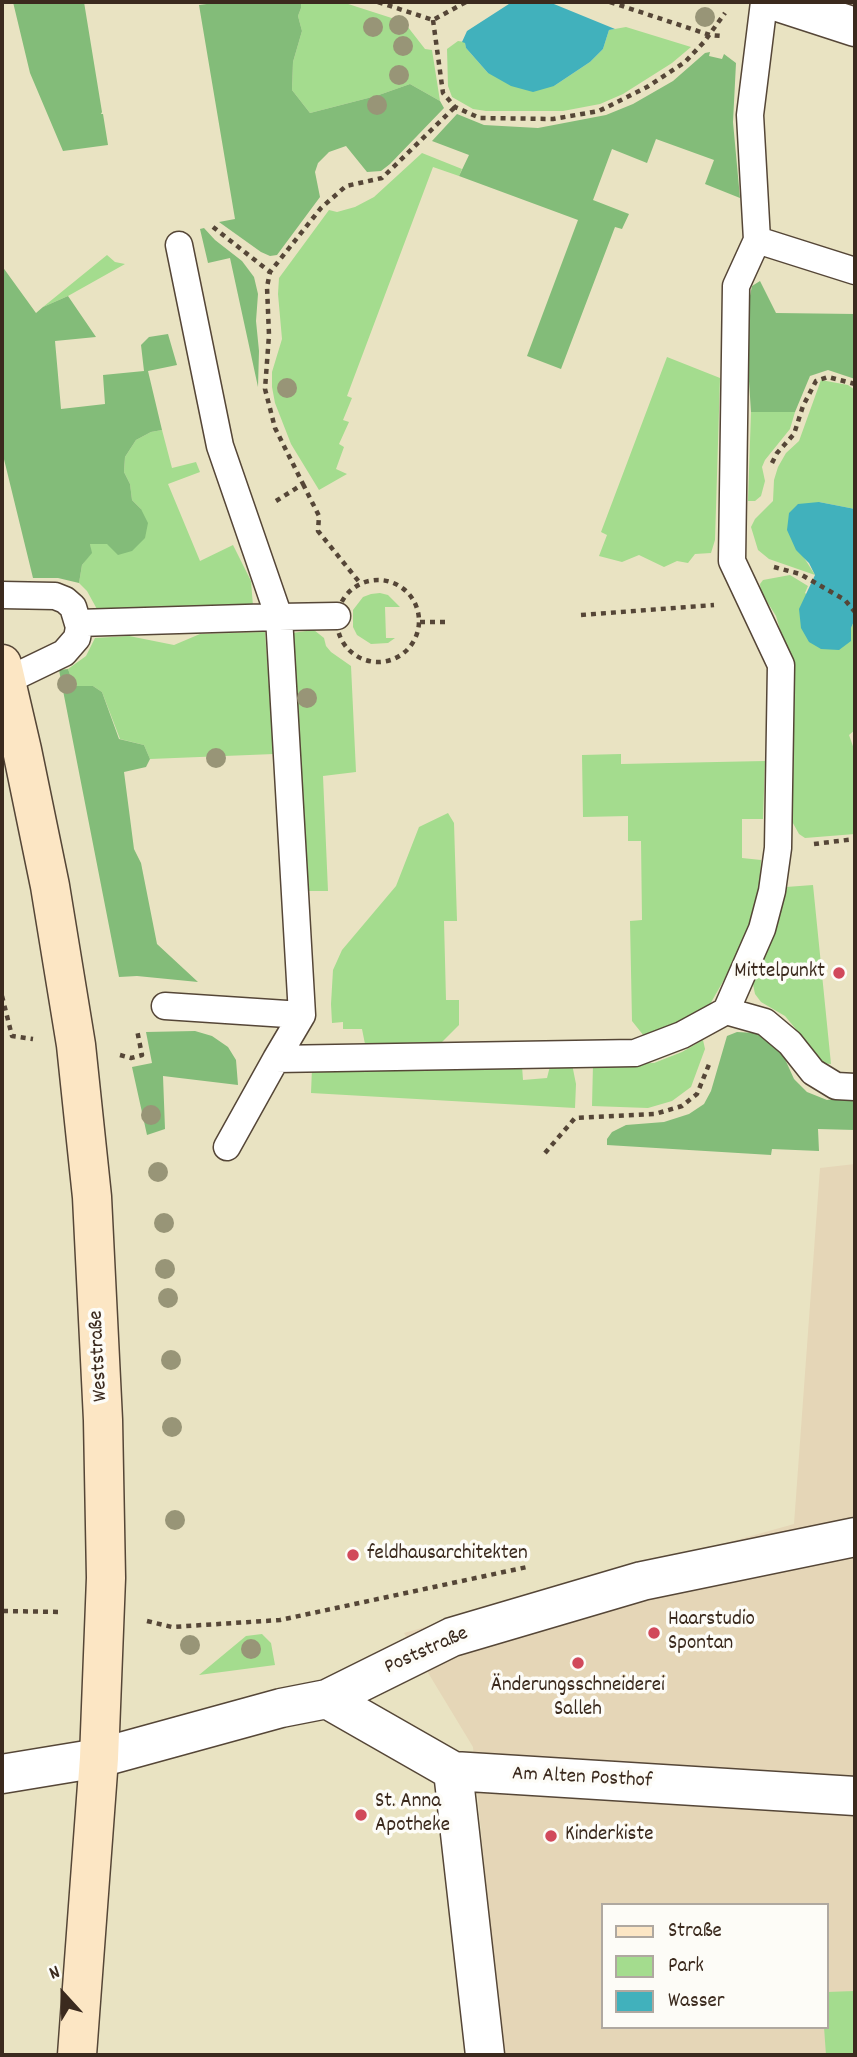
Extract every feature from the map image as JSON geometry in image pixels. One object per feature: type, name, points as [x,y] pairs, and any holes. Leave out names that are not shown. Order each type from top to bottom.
[{"type":"main road","name":"Weststraße","points":[[4,673],[50,886],[76,1045],[92,1197],[103,1419],[104,1613],[99,1758],[77,2055]]},
{"type":"street","points":[[778,2],[855,27]]},
{"type":"street","name":"Poststraße","points":[[2,1774],[99,1758],[281,1708],[327,1699],[452,1637],[642,1581],[855,1537]]},
{"type":"street","name":"Am Alten Posthof","points":[[327,1699],[453,1771],[855,1796]]},
{"type":"street","points":[[453,1771],[485,2055]]},
{"type":"lane","points":[[276,1059],[635,1053],[682,1035],[726,1011],[762,929],[772,891],[778,848],[781,665],[732,561],[736,286],[757,240],[750,116],[764,2]]},
{"type":"lane","points":[[757,240],[855,271]]},
{"type":"lane","points":[[179,245],[220,446],[279,617],[302,1015],[227,1147]]},
{"type":"lane","points":[[2,595],[55,596],[72,607],[78,622],[77,638],[64,653],[4,673]]},
{"type":"lane","points":[[78,622],[337,616]]},
{"type":"lane","points":[[165,1006],[302,1015]]},
{"type":"lane","points":[[726,1011],[765,1022],[790,1043],[813,1072],[836,1086],[855,1087]]},
{"type":"path","points":[[378,2],[433,20],[466,2]]},
{"type":"path","points":[[610,2],[710,35],[759,39]]},
{"type":"path","points":[[433,20],[443,93],[455,107],[480,118],[553,119],[599,111],[647,87],[685,62],[710,35],[732,2]]},
{"type":"path","points":[[360,583],[318,531],[319,516],[275,428],[265,389],[270,314],[267,287],[270,272],[321,208],[346,186],[382,178],[455,107]]},
{"type":"path","points":[[209,224],[270,272]]},
{"type":"path","points":[[769,473],[777,453],[794,434],[803,406],[816,382],[828,377],[855,384]]},
{"type":"path","points":[[246,519],[303,484]]},
{"type":"path","points":[[381,579],[394,582],[414,598],[419,610],[418,635],[401,656],[376,662],[351,652],[342,642],[337,616],[340,604],[347,593],[360,583],[381,579]]},
{"type":"path","points":[[812,581],[845,600],[855,612]]},
{"type":"path","points":[[581,615],[750,602]]},
{"type":"path","points":[[420,622],[448,622]]},
{"type":"path","points":[[2,996],[10,1031]]},
{"type":"path","points":[[545,1153],[575,1118],[654,1114],[682,1106],[697,1094],[726,1011]]},
{"type":"path","points":[[139,1040],[142,1055]]},
{"type":"path","points":[[3,1611],[104,1613],[172,1627],[280,1620],[536,1565]]},
{"type":"shaded area","points":[[855,1164],[855,2055],[502,2055],[473,1747],[404,1633],[794,1524],[820,1168]]},
{"type":"green space","points":[[13,2],[84,2],[108,145],[63,151],[30,73]]},
{"type":"green space","points":[[222,2],[301,2],[298,16],[302,31],[293,62],[292,90],[310,113],[410,84],[440,101],[444,108],[381,171],[367,172],[346,146],[329,152],[318,163],[315,172],[320,197],[277,255],[270,256],[261,252],[219,222],[235,219],[199,5]]},
{"type":"green space","points":[[301,2],[342,2],[404,22],[425,49],[432,50],[440,101],[410,84],[310,113],[292,90],[293,62],[302,31],[298,16]]},
{"type":"green space","points":[[626,27],[691,47],[672,63],[623,94],[600,104],[563,111],[486,111],[473,109],[452,97],[448,86],[447,49],[458,41],[465,42],[466,48],[488,73],[554,86],[590,62],[603,49],[609,30]]},
{"type":"green space","points":[[710,52],[709,56],[722,59],[724,54],[736,63],[733,122],[740,198],[705,184],[714,160],[656,139],[647,163],[612,149],[593,200],[629,214],[622,229],[615,227],[561,369],[527,356],[578,220],[459,176],[469,155],[432,141],[457,114],[484,125],[538,128],[606,115],[633,104],[673,81],[705,53]]},
{"type":"green space","points":[[422,153],[462,169],[459,176],[433,167],[347,396],[352,398],[343,420],[349,422],[339,444],[344,447],[336,469],[347,474],[319,490],[291,444],[275,403],[272,372],[282,339],[279,278],[329,210],[337,212],[355,207],[374,197]]},
{"type":"green space","points":[[204,228],[242,261],[254,277],[258,294],[258,387],[230,258],[208,263],[200,229]]},
{"type":"green space","points":[[107,255],[115,262],[125,264],[43,307]]},
{"type":"green space","points":[[2,266],[36,313],[68,296],[96,337],[55,341],[61,409],[105,404],[103,375],[144,371],[141,345],[149,337],[168,334],[177,365],[148,371],[162,430],[136,440],[125,457],[124,472],[130,484],[132,500],[141,509],[148,523],[145,538],[132,551],[118,555],[107,544],[90,544],[92,553],[82,565],[79,583],[58,578],[33,578],[2,451]]},
{"type":"green space","points":[[760,281],[776,313],[855,314],[855,379],[828,370],[810,376],[795,412],[751,412],[745,320],[752,286]]},
{"type":"green space","points":[[667,357],[720,378],[715,540],[711,553],[695,554],[688,563],[677,561],[664,567],[639,555],[622,562],[599,556],[607,535],[601,532]]},
{"type":"green space","points":[[821,380],[848,385],[855,390],[855,509],[819,502],[803,556],[815,575],[769,559],[758,550],[751,527],[755,519],[773,501],[778,467],[786,453],[799,441]]},
{"type":"green space","points":[[751,412],[795,412],[790,429],[765,460],[762,467],[765,481],[761,496],[755,501],[748,501]]},
{"type":"green space","points":[[162,430],[172,468],[196,462],[200,472],[168,484],[200,561],[233,545],[251,581],[253,606],[98,611],[87,591],[79,583],[82,565],[91,553],[90,544],[107,544],[141,509],[132,500],[130,484],[124,472],[125,457],[136,440]]},
{"type":"green space","points":[[790,575],[808,586],[805,593],[851,628],[855,619],[855,730],[849,735],[855,752],[855,834],[805,838],[799,834],[789,816],[787,653],[776,616],[761,592],[760,584],[763,580]]},
{"type":"green space","points":[[380,593],[388,595],[400,607],[385,607],[386,638],[395,638],[388,643],[371,644],[357,635],[353,627],[353,610],[363,597]]},
{"type":"green space","points":[[314,630],[324,638],[331,652],[351,666],[356,772],[323,776],[328,891],[307,891],[292,633]]},
{"type":"green space","points":[[265,632],[274,754],[150,759],[144,745],[120,739],[102,692],[93,686],[74,686],[68,669],[86,656],[95,638],[129,636],[174,645],[200,634]]},
{"type":"green space","points":[[68,669],[74,686],[93,686],[102,692],[119,739],[144,745],[150,759],[146,767],[124,772],[134,849],[141,863],[157,944],[198,982],[137,976],[119,977],[59,670]]},
{"type":"green space","points":[[621,754],[621,764],[765,761],[763,819],[742,819],[742,858],[761,860],[760,891],[749,928],[733,964],[709,1006],[700,1016],[644,1036],[632,1021],[630,921],[642,920],[641,841],[628,841],[628,816],[583,817],[582,755]]},
{"type":"green space","points":[[448,813],[454,823],[457,921],[444,921],[446,1000],[459,1000],[459,1025],[442,1042],[365,1044],[362,1029],[343,1029],[343,1022],[332,1023],[333,970],[342,950],[396,886],[419,827]]},
{"type":"green space","points":[[813,885],[831,1064],[813,1060],[795,1028],[785,1016],[761,1002],[755,994],[753,984],[754,972],[782,891],[786,887]]},
{"type":"green space","points":[[195,1031],[212,1036],[228,1047],[236,1060],[238,1085],[163,1076],[165,1129],[147,1135],[132,1067],[152,1063],[146,1032]]},
{"type":"green space","points":[[737,1032],[756,1033],[771,1039],[780,1048],[794,1079],[807,1092],[827,1100],[855,1096],[855,1130],[818,1129],[819,1151],[772,1149],[771,1155],[607,1145],[607,1139],[612,1132],[626,1125],[664,1122],[689,1114],[704,1104],[711,1091],[727,1036]]},
{"type":"green space","points":[[703,1040],[705,1049],[691,1087],[672,1101],[648,1108],[592,1106],[593,1064],[654,1063]]},
{"type":"green space","points":[[572,1064],[576,1084],[575,1108],[311,1093],[312,1068],[522,1066],[523,1080],[547,1078],[550,1066]]},
{"type":"green space","points":[[262,1634],[271,1643],[275,1665],[199,1675],[246,1636]]},
{"type":"green space","points":[[855,1991],[855,2055],[826,2055],[824,2029],[829,2029],[829,1992]]},
{"type":"water","points":[[512,2],[549,2],[615,29],[609,30],[603,49],[590,62],[554,86],[533,92],[511,86],[488,73],[462,42],[467,31]]},
{"type":"water","points":[[819,502],[855,509],[855,619],[851,628],[851,641],[839,650],[821,649],[809,642],[801,628],[799,609],[815,575],[809,563],[796,550],[787,530],[789,513],[798,504]]},
{"type":"place","name":"Mittelpunkt","points":[[839,973]]},
{"type":"place","name":"feldhausarchitekten","points":[[353,1555]]},
{"type":"place","name":"Haarstudio Spontan","points":[[654,1633]]},
{"type":"place","name":"Änderungsschneiderei Salleh","points":[[578,1663]]},
{"type":"place","name":"St. Anna Apotheke","points":[[361,1815]]},
{"type":"place","name":"Kinderkiste","points":[[551,1836]]}]
